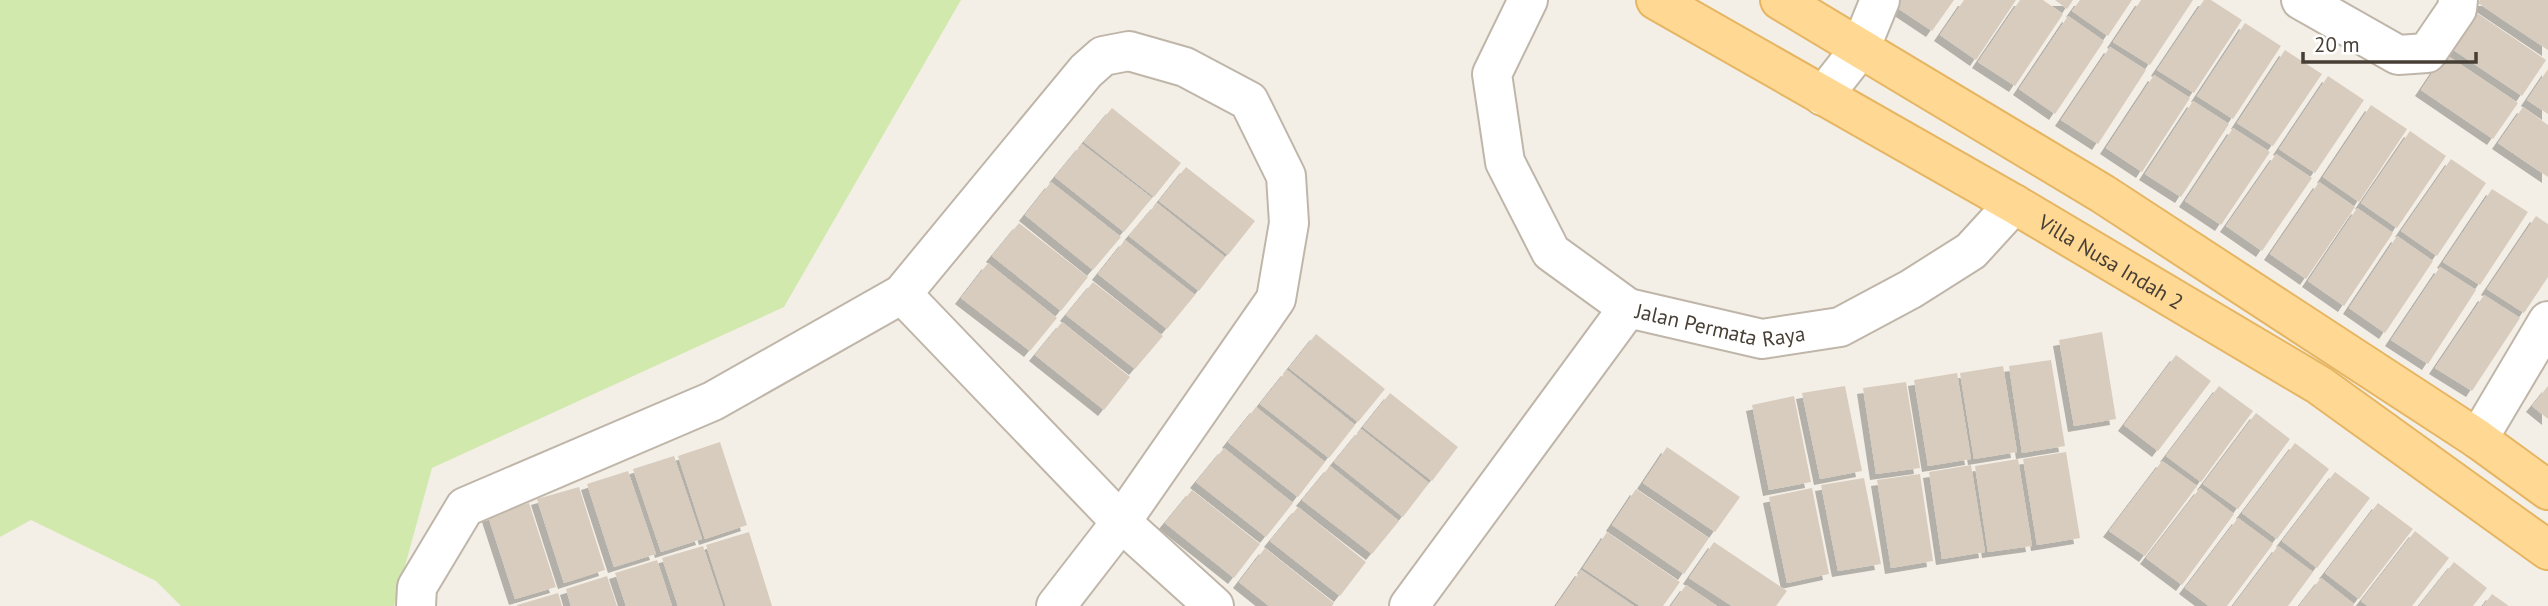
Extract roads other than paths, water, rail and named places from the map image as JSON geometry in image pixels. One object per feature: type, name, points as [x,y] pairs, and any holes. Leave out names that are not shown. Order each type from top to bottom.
[{"type":"main road","name":"Villa Nusa Indah 2","points":[[1656,0],[2014,204],[2319,386],[2548,550]]},
{"type":"main road","points":[[1780,0],[2104,194],[2478,439],[2548,490]]},
{"type":"street","name":"Jalan Permata Raya","points":[[1528,0],[1492,74],[1505,162],[1551,251],[1628,308],[1762,340],[1840,327],[1911,289],[1971,251],[2014,204]]},
{"type":"street","points":[[1823,96],[1860,49],[1880,0]]},
{"type":"street","points":[[2301,0],[2398,55],[2427,53],[2457,9],[2458,0]]},
{"type":"street","points":[[416,606],[417,587],[465,507],[713,401],[902,294],[1086,71],[1103,57],[1129,51],[1185,67],[1249,101],[1286,176],[1289,223],[1276,299],[1121,522],[1056,606]]},
{"type":"street","points":[[902,294],[1121,522],[1214,606]]},
{"type":"street","points":[[1409,606],[1628,308]]},
{"type":"street","points":[[2478,439],[2548,321]]}]
